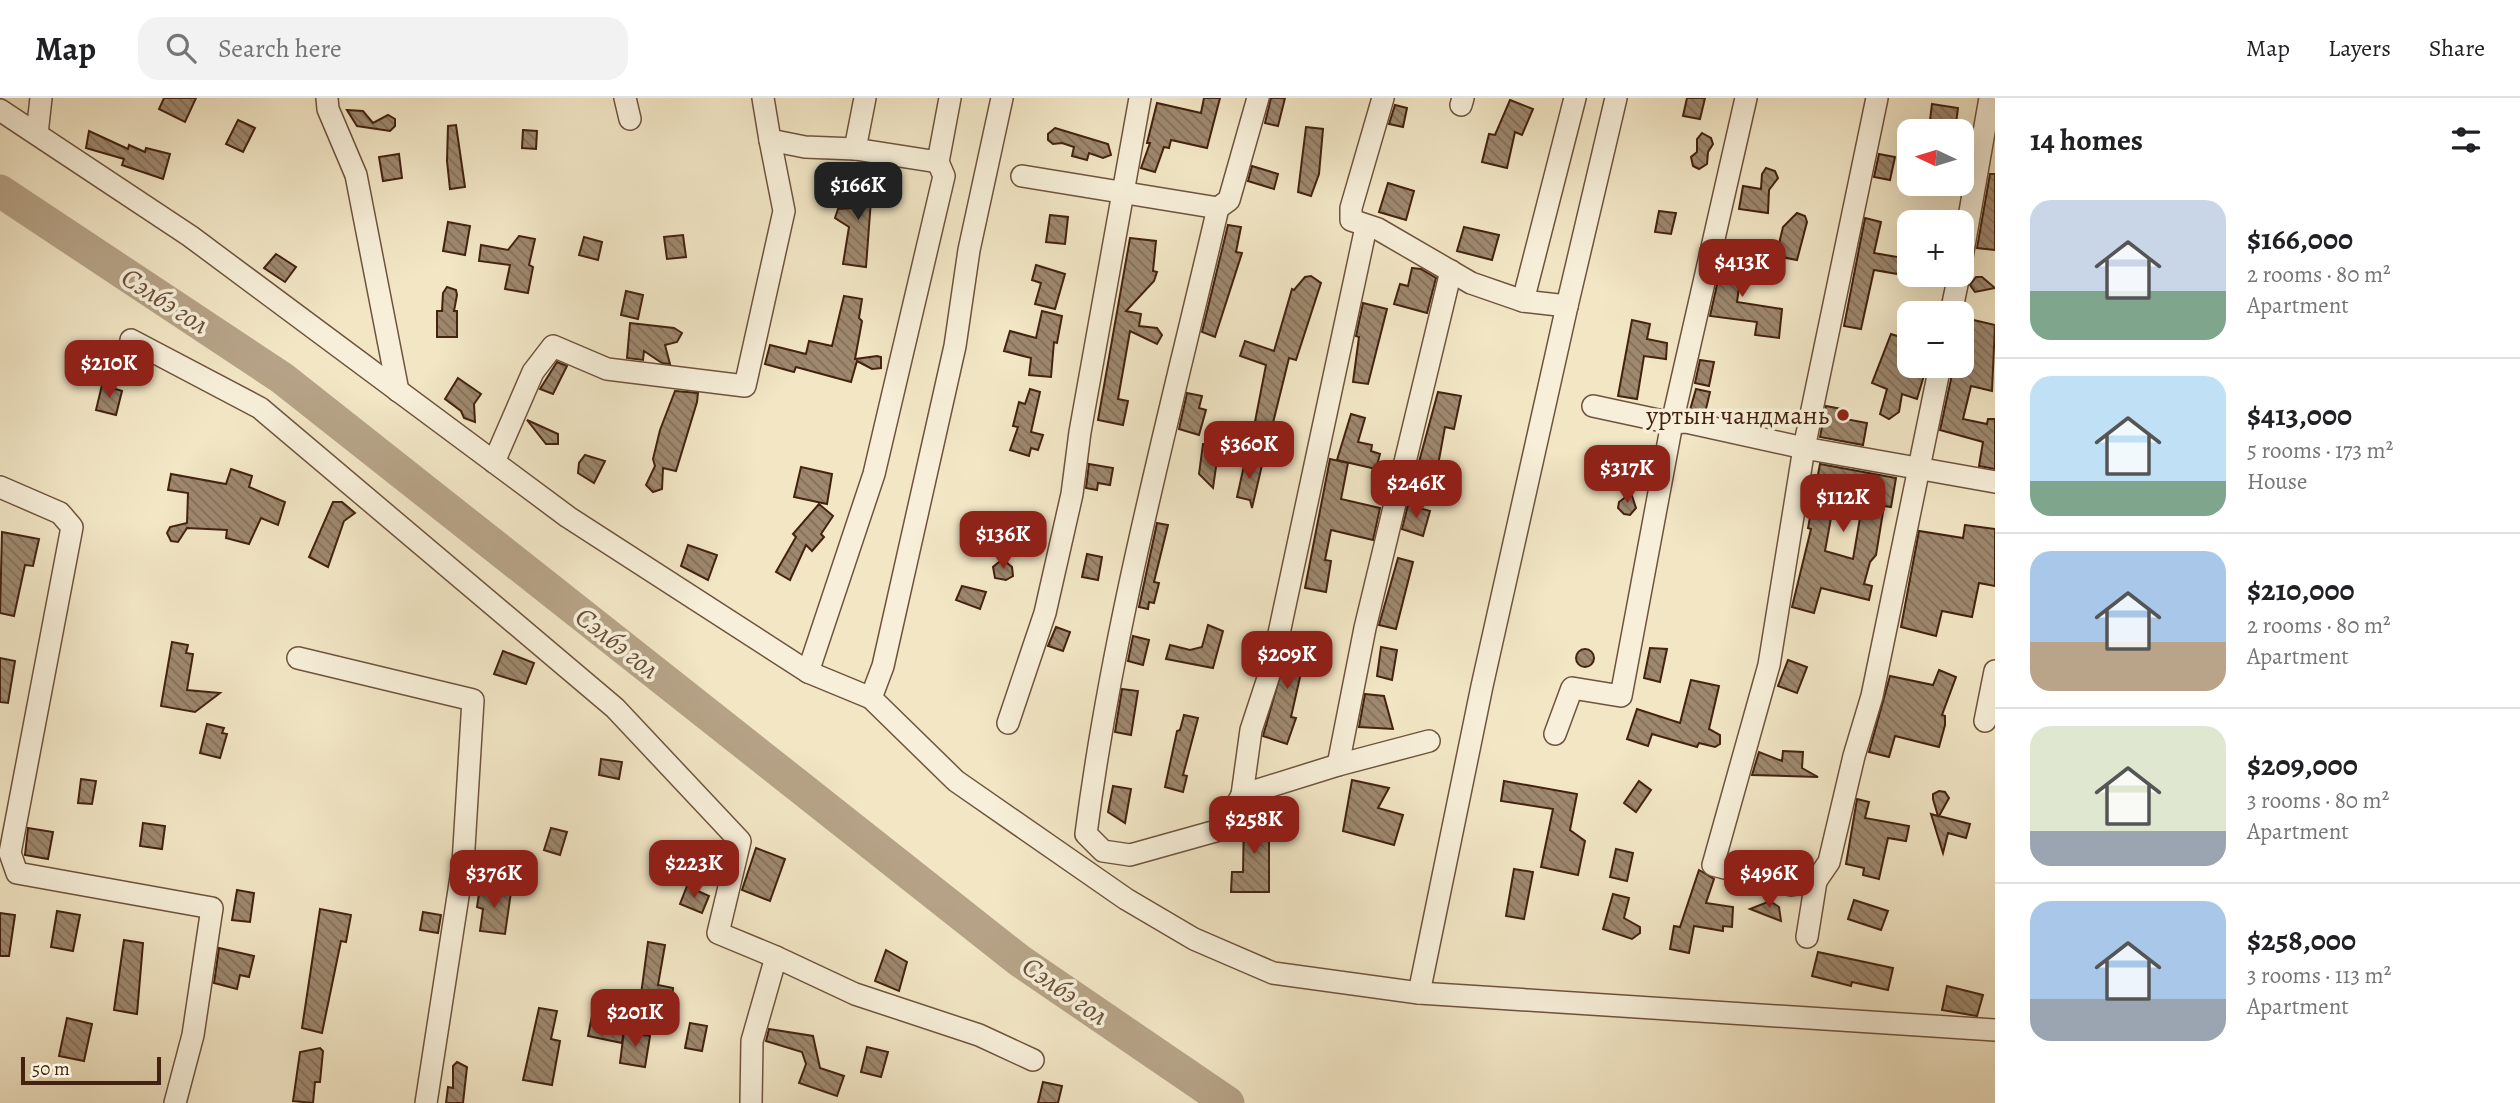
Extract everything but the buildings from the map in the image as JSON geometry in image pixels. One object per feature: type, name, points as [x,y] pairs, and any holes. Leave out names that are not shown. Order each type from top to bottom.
[{"type":"street","points":[[37,134],[41,98]]},
{"type":"street","points":[[327,98],[328,109],[356,175],[367,218],[398,391]]},
{"type":"street","points":[[494,462],[533,372],[553,346],[607,369],[746,386],[784,211],[763,98]]},
{"type":"street","points":[[855,149],[865,98]]},
{"type":"street","points":[[808,672],[874,474],[944,176],[938,162],[950,98]]},
{"type":"street","points":[[871,698],[883,666],[955,346],[969,250],[1002,98]]},
{"type":"street","points":[[1007,723],[1045,613],[1072,494],[1080,432],[1140,98]]},
{"type":"street","points":[[1258,98],[1229,200],[1218,208],[1128,598],[1094,770],[1086,834],[1103,851],[1129,855],[1223,830],[1242,795],[1251,730],[1272,666],[1366,227]]},
{"type":"street","points":[[1383,98],[1351,208],[1351,220],[1378,229],[1471,283],[1523,301],[1567,306]]},
{"type":"street","points":[[1523,301],[1574,98]]},
{"type":"street","points":[[1419,993],[1482,686],[1616,98]]},
{"type":"street","points":[[1555,734],[1572,688],[1621,696],[1672,423],[1746,98]]},
{"type":"street","points":[[1816,881],[1791,885],[1713,865],[1769,665],[1804,448],[1877,98]]},
{"type":"street","points":[[1970,210],[1990,98]]},
{"type":"street","points":[[0,110],[190,236],[568,517],[808,672],[871,698],[956,781],[1126,900],[1194,939],[1273,973],[1419,993],[1995,1030]]},
{"type":"street","points":[[770,140],[804,147],[855,149],[938,162]]},
{"type":"street","points":[[1022,176],[1218,208]]},
{"type":"street","points":[[1338,765],[1365,628],[1451,271]]},
{"type":"street","points":[[131,340],[260,408],[615,708],[740,841],[718,933],[855,994],[979,1035],[1033,1060]]},
{"type":"street","points":[[1807,937],[1816,881],[1829,862],[1854,756],[1872,696],[1937,378]]},
{"type":"street","points":[[1592,406],[1995,482]]},
{"type":"street","points":[[0,488],[60,513],[72,527],[10,853],[17,873],[212,908],[193,1035],[175,1103]]},
{"type":"street","points":[[298,658],[473,700],[463,864],[426,1103]]},
{"type":"street","points":[[1985,721],[1995,671]]},
{"type":"street","points":[[1242,795],[1338,765],[1429,741]]},
{"type":"street","points":[[751,1103],[752,1041],[776,957]]},
{"type":"waterway","name":"Сэлбэ гол","points":[[0,191],[282,378],[1020,961],[1228,1103]]},
{"type":"place","name":"уртын чандмань","points":[[1843,415]]}]
